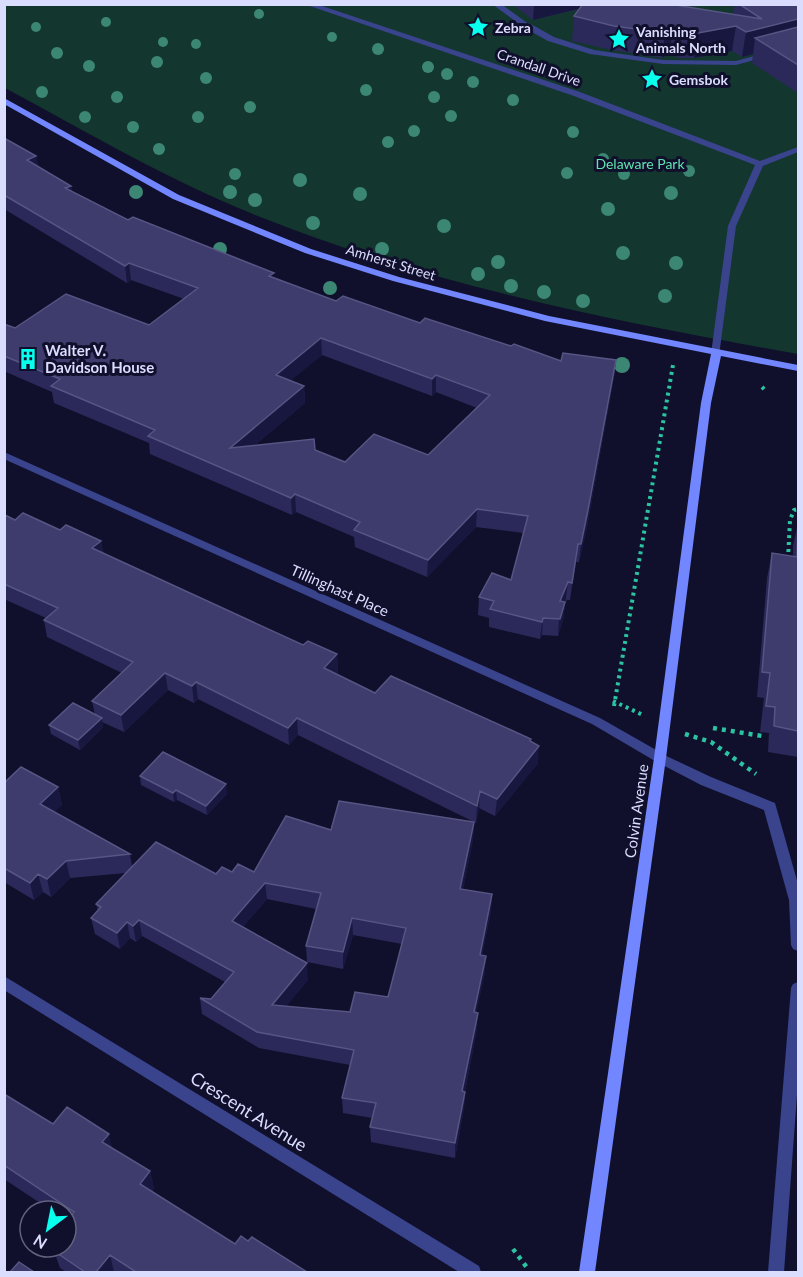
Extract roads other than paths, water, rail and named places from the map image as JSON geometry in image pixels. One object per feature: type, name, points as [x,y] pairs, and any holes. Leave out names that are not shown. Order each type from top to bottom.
[{"type":"street","name":"Crandall Drive","points":[[307,4],[577,94],[760,164]]},
{"type":"street","points":[[495,4],[551,39],[593,52],[663,62],[736,63],[798,46]]},
{"type":"street","name":"Amherst Street","points":[[4,100],[176,197],[308,251],[396,279],[548,319],[716,354],[798,368]]},
{"type":"street","points":[[716,354],[732,226],[760,164],[798,149]]},
{"type":"street","name":"Colvin Avenue","points":[[587,1272],[660,758],[706,403],[716,354]]},
{"type":"street","name":"Tillinghast Place","points":[[4,455],[604,725],[660,758],[706,781],[770,807],[796,900],[798,945]]},
{"type":"street","name":"Crescent Avenue","points":[[4,982],[473,1272]]},
{"type":"street","points":[[776,1272],[798,988]]},
{"type":"place","name":"Zebra","points":[[478,27]]},
{"type":"place","name":"Vanishing Animals North","points":[[619,39]]},
{"type":"place","name":"Gemsbok","points":[[652,79]]},
{"type":"place","name":"Walter V. Davidson House","points":[[28,359]]},
{"type":"park label","name":"Delaware Park","points":[[640,163]]}]
